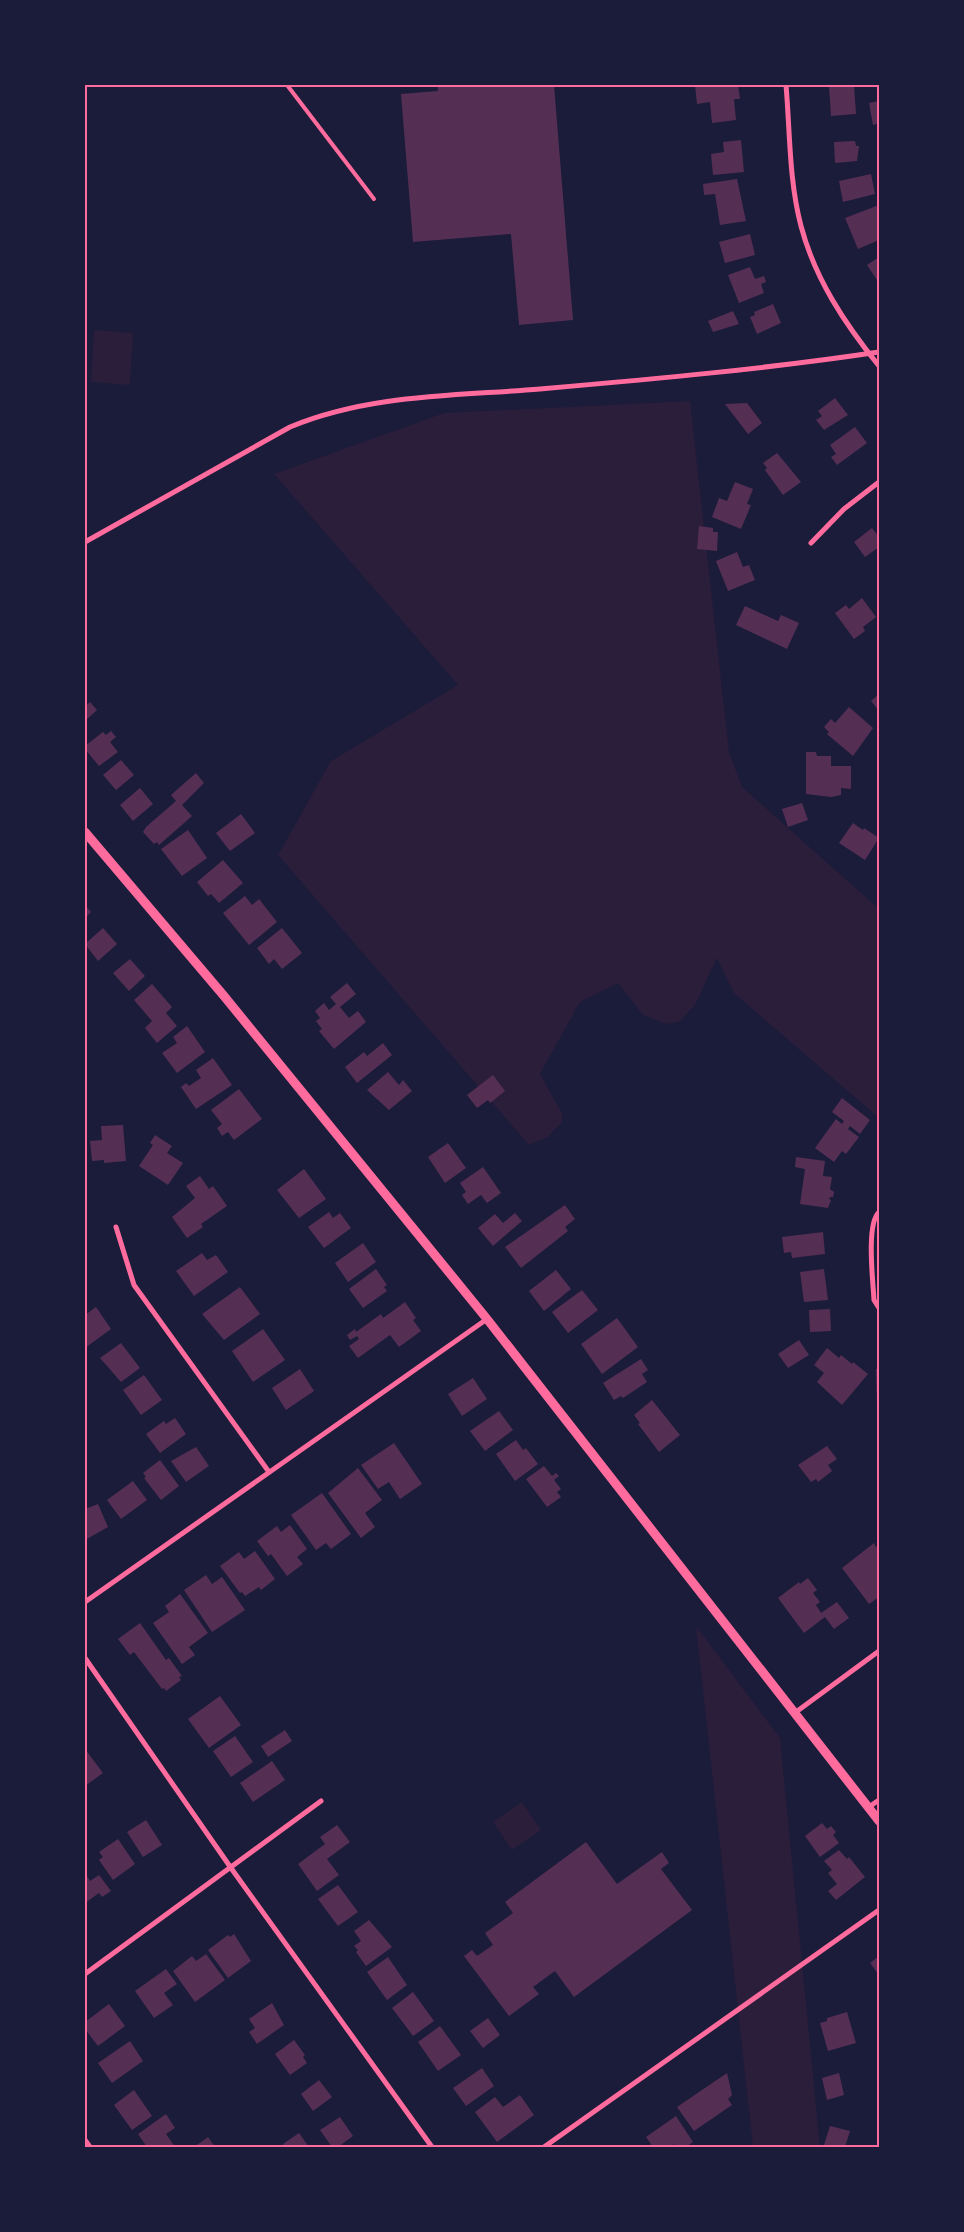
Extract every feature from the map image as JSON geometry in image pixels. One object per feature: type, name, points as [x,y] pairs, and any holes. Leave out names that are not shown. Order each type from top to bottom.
[{"type":"street","points":[[786,85],[793,178],[801,224],[810,256],[825,287],[849,327],[879,366]]},
{"type":"street","points":[[85,542],[290,427],[316,416],[347,408],[397,400],[675,378],[879,352]]},
{"type":"street","points":[[811,543],[844,509],[879,482]]},
{"type":"street","points":[[85,832],[224,996],[488,1319],[879,1821]]},
{"type":"street","points":[[879,1212],[875,1215],[872,1241],[874,1300],[879,1308]]},
{"type":"street","points":[[116,1226],[134,1285],[269,1472]]},
{"type":"street","points":[[85,1602],[488,1319]]},
{"type":"street","points":[[796,1712],[879,1651]]},
{"type":"street","points":[[85,1658],[231,1868],[432,2147]]},
{"type":"street","points":[[869,1807],[879,1800]]},
{"type":"street","points":[[85,1974],[322,1801]]},
{"type":"street","points":[[544,2147],[879,1910]]},
{"type":"street","points":[[85,2140],[90,2147]]},
{"type":"lane","points":[[287,85],[374,199]]},
{"type":"shaded area","points":[[94,330],[133,333],[130,385],[91,382]]},
{"type":"shaded area","points":[[690,401],[729,752],[742,787],[879,909],[879,1118],[734,993],[717,958],[695,1005],[679,1022],[666,1024],[643,1015],[618,983],[580,1002],[540,1074],[562,1113],[562,1122],[548,1137],[529,1145],[278,855],[331,761],[458,685],[274,474],[444,413]]},
{"type":"shaded area","points":[[696,1626],[780,1738],[820,2147],[753,2147]]},
{"type":"shaded area","points":[[522,1802],[541,1830],[512,1850],[493,1822]]},
{"type":"building","points":[[438,85],[554,85],[573,320],[519,325],[511,234],[413,242],[401,94],[438,91]]},
{"type":"building","points":[[695,85],[738,85],[740,99],[734,99],[736,120],[712,123],[710,102],[697,104]]},
{"type":"building","points":[[854,85],[856,114],[831,116],[829,86]]},
{"type":"building","points":[[879,101],[879,123],[873,125],[869,103]]},
{"type":"building","points":[[741,140],[744,172],[713,175],[711,154],[724,152],[723,142]]},
{"type":"building","points":[[855,141],[856,146],[859,146],[857,161],[835,163],[834,142]]},
{"type":"building","points":[[871,174],[875,194],[843,202],[839,181]]},
{"type":"building","points":[[737,179],[746,221],[720,225],[715,194],[704,195],[703,184]]},
{"type":"building","points":[[879,205],[879,240],[858,249],[845,218]]},
{"type":"building","points":[[750,234],[755,255],[725,263],[719,242]]},
{"type":"building","points":[[879,257],[879,283],[867,265]]},
{"type":"building","points":[[750,267],[755,279],[764,276],[766,282],[761,284],[764,293],[739,303],[728,275]]},
{"type":"building","points":[[773,304],[781,323],[757,334],[750,317],[755,315],[754,312]]},
{"type":"building","points":[[733,311],[739,324],[713,332],[708,321]]},
{"type":"building","points":[[835,398],[848,415],[824,430],[816,420],[822,416],[818,411]]},
{"type":"building","points":[[747,403],[762,423],[748,434],[725,404]]},
{"type":"building","points":[[855,427],[867,443],[837,465],[831,457],[836,454],[830,445]]},
{"type":"building","points":[[777,453],[801,482],[783,495],[765,470],[767,468],[763,463]]},
{"type":"building","points":[[735,482],[753,489],[747,504],[751,505],[741,529],[712,517],[719,498],[727,501]]},
{"type":"building","points":[[699,526],[713,528],[713,532],[718,532],[717,551],[697,549]]},
{"type":"building","points":[[872,528],[879,537],[879,547],[865,557],[854,542]]},
{"type":"building","points":[[737,552],[743,567],[749,565],[755,580],[728,591],[716,561]]},
{"type":"building","points":[[862,598],[876,617],[863,627],[865,631],[854,639],[835,613],[846,605],[849,609]]},
{"type":"building","points":[[745,606],[778,621],[781,615],[799,623],[787,649],[736,625]]},
{"type":"building","points":[[879,694],[879,711],[871,701]]},
{"type":"building","points":[[90,702],[97,710],[85,721],[85,707]]},
{"type":"building","points":[[849,707],[873,728],[853,756],[827,734],[829,732],[824,727],[831,719],[835,723]]},
{"type":"building","points":[[111,731],[116,737],[110,742],[118,752],[99,766],[85,749],[85,746],[103,732],[106,735]]},
{"type":"building","points":[[806,752],[816,752],[817,756],[831,756],[831,766],[851,766],[851,789],[841,788],[841,795],[831,797],[806,794]]},
{"type":"building","points":[[121,760],[134,775],[116,790],[103,775]]},
{"type":"building","points":[[196,773],[204,783],[182,805],[192,816],[159,845],[157,842],[154,844],[143,832],[146,827],[176,801],[171,795]]},
{"type":"building","points":[[140,788],[153,804],[133,821],[120,805]]},
{"type":"building","points":[[802,803],[808,820],[788,827],[782,809]]},
{"type":"building","points":[[241,814],[255,833],[230,851],[216,833]]},
{"type":"building","points":[[853,823],[879,838],[865,860],[839,843]]},
{"type":"building","points":[[188,830],[207,858],[182,876],[161,849]]},
{"type":"building","points":[[223,860],[243,883],[219,903],[211,894],[208,896],[197,882]]},
{"type":"building","points":[[245,896],[252,905],[259,899],[277,922],[249,945],[223,913]]},
{"type":"building","points":[[85,905],[91,912],[85,918]]},
{"type":"building","points":[[103,928],[117,944],[98,961],[85,944]]},
{"type":"building","points":[[282,928],[302,953],[282,969],[274,959],[269,964],[257,948]]},
{"type":"building","points":[[130,959],[145,976],[129,991],[113,973]]},
{"type":"building","points":[[347,983],[356,994],[340,1007],[349,1018],[358,1011],[366,1022],[334,1049],[319,1031],[322,1029],[316,1021],[320,1018],[315,1011],[324,1003],[329,1010],[336,1004],[330,997]]},
{"type":"building","points":[[152,984],[172,1007],[166,1013],[177,1026],[157,1043],[145,1028],[152,1021],[134,1000]]},
{"type":"building","points":[[187,1026],[205,1052],[177,1073],[162,1053],[177,1043],[173,1037]]},
{"type":"building","points":[[383,1043],[392,1055],[357,1083],[345,1067],[364,1052],[367,1056]]},
{"type":"building","points":[[213,1058],[232,1085],[196,1109],[181,1087],[186,1083],[189,1086],[201,1078],[196,1070]]},
{"type":"building","points":[[388,1072],[399,1085],[403,1080],[412,1091],[389,1110],[367,1090]]},
{"type":"building","points":[[493,1075],[505,1091],[490,1103],[488,1100],[477,1108],[467,1095]]},
{"type":"building","points":[[239,1089],[262,1119],[234,1140],[228,1132],[222,1136],[217,1128],[222,1124],[211,1110]]},
{"type":"building","points":[[842,1098],[870,1120],[860,1134],[850,1126],[848,1129],[859,1137],[846,1154],[842,1151],[834,1162],[815,1148],[836,1119],[842,1124],[844,1121],[832,1112]]},
{"type":"building","points":[[123,1125],[126,1161],[104,1163],[104,1160],[92,1161],[90,1141],[102,1140],[101,1126]]},
{"type":"building","points":[[155,1135],[172,1146],[167,1153],[183,1163],[168,1185],[139,1166],[153,1145],[150,1143]]},
{"type":"building","points":[[448,1143],[466,1168],[445,1183],[428,1157]]},
{"type":"building","points":[[796,1157],[825,1161],[823,1176],[832,1177],[830,1189],[834,1192],[833,1197],[829,1199],[831,1200],[828,1208],[800,1204],[805,1169],[795,1167]]},
{"type":"building","points":[[483,1167],[501,1193],[487,1203],[481,1195],[468,1204],[462,1195],[466,1192],[460,1183]]},
{"type":"building","points":[[304,1169],[326,1199],[299,1218],[277,1190]]},
{"type":"building","points":[[200,1176],[209,1189],[213,1186],[227,1206],[201,1224],[203,1227],[187,1238],[172,1217],[195,1198],[186,1186]]},
{"type":"building","points":[[565,1205],[575,1219],[565,1227],[568,1231],[521,1268],[505,1247]]},
{"type":"building","points":[[329,1212],[333,1218],[340,1213],[351,1228],[324,1248],[308,1227]]},
{"type":"building","points":[[515,1213],[522,1221],[493,1246],[478,1228],[495,1214],[503,1223]]},
{"type":"building","points":[[823,1232],[825,1254],[792,1258],[791,1252],[784,1253],[782,1237]]},
{"type":"building","points":[[363,1243],[376,1262],[348,1282],[335,1263]]},
{"type":"building","points":[[202,1253],[207,1260],[216,1255],[228,1272],[194,1296],[176,1271]]},
{"type":"building","points":[[376,1269],[387,1285],[384,1287],[387,1291],[363,1308],[349,1289]]},
{"type":"building","points":[[824,1269],[828,1300],[804,1302],[800,1272]]},
{"type":"building","points":[[556,1270],[571,1289],[544,1311],[529,1291]]},
{"type":"building","points":[[240,1287],[260,1314],[224,1340],[202,1314]]},
{"type":"building","points":[[582,1290],[598,1310],[568,1333],[552,1312]]},
{"type":"building","points":[[405,1302],[416,1318],[413,1320],[421,1331],[399,1347],[390,1335],[358,1358],[349,1346],[359,1339],[357,1336],[350,1340],[347,1335],[355,1329],[356,1332],[381,1314],[383,1318]]},
{"type":"building","points":[[96,1307],[111,1329],[85,1348],[85,1315]]},
{"type":"building","points":[[830,1309],[831,1331],[810,1332],[809,1310]]},
{"type":"building","points":[[617,1318],[638,1347],[602,1374],[581,1344]]},
{"type":"building","points":[[263,1329],[285,1360],[253,1382],[232,1351]]},
{"type":"building","points":[[799,1340],[809,1355],[788,1368],[778,1354]]},
{"type":"building","points":[[121,1343],[140,1368],[121,1382],[100,1358]]},
{"type":"building","points":[[827,1348],[839,1358],[841,1355],[852,1364],[853,1362],[868,1374],[842,1405],[817,1382],[824,1373],[814,1365]]},
{"type":"building","points":[[641,1359],[648,1370],[642,1374],[647,1382],[623,1398],[621,1396],[614,1400],[603,1383]]},
{"type":"building","points":[[300,1369],[314,1391],[286,1410],[272,1388]]},
{"type":"building","points":[[876,1369],[879,1369],[879,1406],[877,1406]]},
{"type":"building","points":[[144,1375],[162,1400],[141,1415],[123,1390]]},
{"type":"building","points":[[473,1378],[487,1399],[462,1416],[448,1394]]},
{"type":"building","points":[[652,1400],[680,1435],[659,1452],[638,1424],[640,1423],[634,1415]]},
{"type":"building","points":[[499,1411],[513,1430],[485,1451],[470,1431]]},
{"type":"building","points":[[175,1418],[186,1434],[160,1453],[146,1434],[164,1421],[166,1424]]},
{"type":"building","points":[[516,1440],[523,1450],[526,1448],[538,1464],[515,1481],[496,1454]]},
{"type":"building","points":[[394,1443],[422,1484],[400,1499],[389,1482],[378,1489],[361,1465]]},
{"type":"building","points":[[827,1446],[837,1459],[828,1465],[832,1471],[818,1482],[816,1479],[811,1482],[798,1465]]},
{"type":"building","points":[[196,1447],[209,1466],[186,1482],[171,1461]]},
{"type":"building","points":[[160,1460],[179,1486],[161,1500],[144,1478],[146,1477],[143,1473]]},
{"type":"building","points":[[544,1466],[552,1476],[556,1473],[559,1476],[554,1480],[561,1489],[557,1492],[561,1497],[547,1507],[526,1479]]},
{"type":"building","points":[[358,1468],[382,1500],[365,1513],[375,1527],[361,1538],[328,1493]]},
{"type":"building","points":[[133,1481],[147,1500],[121,1519],[107,1500]]},
{"type":"building","points":[[322,1493],[351,1534],[331,1549],[326,1543],[316,1550],[291,1515]]},
{"type":"building","points":[[98,1504],[108,1527],[85,1540],[85,1509]]},
{"type":"building","points":[[290,1525],[307,1549],[297,1557],[303,1564],[287,1576],[271,1554],[268,1556],[257,1541],[277,1526],[281,1532]]},
{"type":"building","points":[[874,1543],[876,1547],[879,1545],[879,1597],[869,1604],[842,1568]]},
{"type":"building","points":[[255,1551],[275,1579],[261,1590],[259,1587],[245,1596],[242,1592],[240,1593],[220,1566],[239,1552],[244,1559]]},
{"type":"building","points":[[206,1575],[212,1584],[222,1577],[245,1610],[212,1632],[184,1590]]},
{"type":"building","points":[[808,1578],[817,1590],[813,1593],[820,1602],[816,1605],[821,1613],[837,1602],[849,1618],[834,1629],[825,1617],[804,1633],[778,1598],[799,1582],[800,1584]]},
{"type":"building","points":[[180,1594],[208,1633],[189,1647],[195,1655],[182,1664],[153,1623],[169,1612],[165,1606]]},
{"type":"building","points":[[140,1623],[166,1660],[169,1658],[182,1676],[179,1677],[181,1680],[166,1691],[164,1688],[162,1689],[134,1652],[130,1655],[118,1639]]},
{"type":"building","points":[[220,1696],[241,1725],[209,1748],[188,1719]]},
{"type":"building","points":[[285,1730],[292,1741],[268,1757],[261,1746]]},
{"type":"building","points":[[235,1736],[253,1762],[231,1777],[213,1751]]},
{"type":"building","points":[[85,1749],[103,1773],[85,1786]]},
{"type":"building","points":[[272,1761],[285,1780],[253,1802],[240,1783]]},
{"type":"building","points":[[146,1820],[162,1845],[143,1857],[127,1832]]},
{"type":"building","points":[[822,1823],[827,1829],[831,1826],[836,1832],[833,1835],[839,1843],[820,1857],[805,1836]]},
{"type":"building","points":[[337,1825],[350,1842],[327,1859],[339,1875],[317,1891],[298,1864],[325,1844],[320,1837]]},
{"type":"building","points":[[118,1839],[135,1864],[113,1880],[99,1860],[103,1857],[99,1852]]},
{"type":"building","points":[[586,1842],[617,1884],[662,1852],[669,1863],[661,1869],[692,1910],[574,1997],[555,1971],[533,1987],[539,1994],[509,2016],[464,1956],[472,1950],[477,1956],[493,1945],[485,1933],[513,1913],[505,1902]]},
{"type":"building","points":[[839,1850],[847,1859],[849,1857],[865,1877],[836,1900],[828,1891],[837,1884],[828,1873],[832,1870],[824,1861]]},
{"type":"building","points":[[85,1873],[90,1881],[99,1875],[111,1891],[102,1897],[99,1893],[85,1903]]},
{"type":"building","points":[[338,1885],[358,1912],[338,1926],[318,1899]]},
{"type":"building","points":[[369,1920],[392,1947],[366,1966],[356,1952],[358,1950],[354,1946],[361,1941],[354,1931]]},
{"type":"building","points":[[234,1934],[251,1961],[228,1978],[208,1950],[228,1935],[230,1937]]},
{"type":"building","points":[[206,1954],[225,1980],[195,2002],[173,1971],[192,1956],[196,1961]]},
{"type":"building","points":[[879,1956],[879,1975],[870,1963]]},
{"type":"building","points":[[388,1957],[407,1985],[387,2000],[367,1972]]},
{"type":"building","points":[[166,1969],[177,1984],[164,1993],[173,2005],[154,2018],[135,1991]]},
{"type":"building","points":[[413,1992],[434,2021],[413,2036],[392,2008]]},
{"type":"building","points":[[272,2003],[284,2025],[257,2044],[249,2032],[255,2028],[249,2019]]},
{"type":"building","points":[[109,2004],[125,2026],[98,2046],[85,2029],[85,2022]]},
{"type":"building","points":[[847,2012],[856,2043],[828,2051],[820,2023],[827,2021],[827,2018]]},
{"type":"building","points":[[488,2018],[500,2035],[483,2048],[470,2031]]},
{"type":"building","points":[[440,2026],[461,2055],[438,2071],[418,2042]]},
{"type":"building","points":[[294,2040],[305,2055],[303,2057],[307,2063],[290,2075],[275,2054]]},
{"type":"building","points":[[130,2041],[143,2061],[112,2083],[98,2063]]},
{"type":"building","points":[[482,2068],[494,2086],[466,2106],[453,2088]]},
{"type":"building","points":[[727,2073],[732,2095],[728,2099],[732,2105],[694,2131],[677,2107]]},
{"type":"building","points":[[839,2073],[844,2095],[827,2100],[822,2078]]},
{"type":"building","points":[[319,2080],[332,2097],[313,2111],[301,2094]]},
{"type":"building","points":[[134,2090],[152,2116],[132,2130],[114,2105]]},
{"type":"building","points":[[520,2095],[534,2115],[497,2142],[475,2112],[495,2097],[503,2107]]},
{"type":"building","points":[[166,2114],[175,2128],[166,2134],[175,2147],[147,2147],[138,2134]]},
{"type":"building","points":[[676,2116],[693,2142],[686,2147],[676,2147],[674,2144],[670,2147],[653,2147],[646,2137]]},
{"type":"building","points":[[340,2117],[353,2136],[338,2147],[332,2147],[320,2130]]},
{"type":"building","points":[[830,2126],[850,2131],[845,2147],[824,2145]]},
{"type":"building","points":[[299,2133],[309,2147],[285,2147],[283,2144]]},
{"type":"building","points":[[208,2137],[215,2147],[194,2147]]}]
